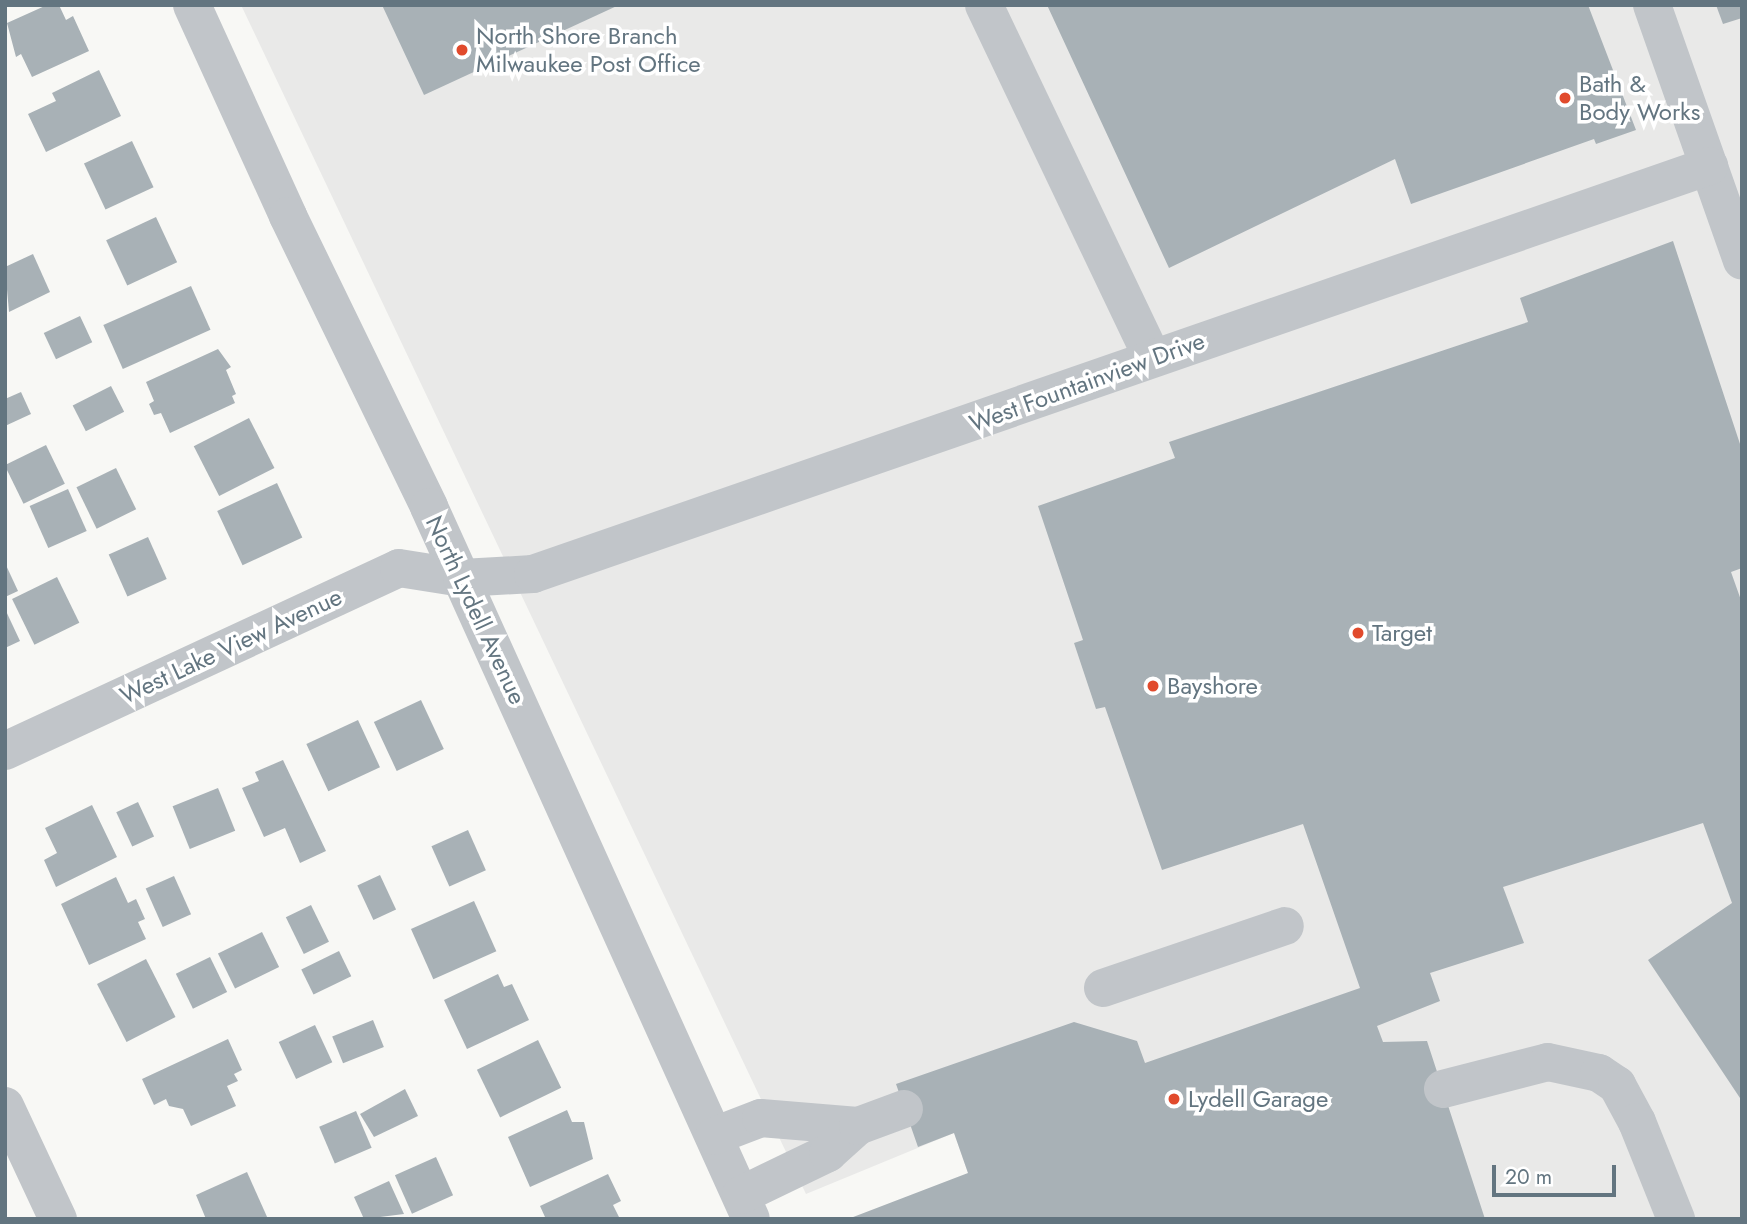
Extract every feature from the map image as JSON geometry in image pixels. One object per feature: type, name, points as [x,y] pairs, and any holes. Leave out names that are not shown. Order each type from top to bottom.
[{"type":"street","name":"North Lydell Avenue","points":[[192,5],[462,578],[746,1207]]},
{"type":"street","points":[[984,5],[1152,358]]},
{"type":"street","points":[[1652,5],[1742,261]]},
{"type":"street","name":"West Fountainview Drive","points":[[462,578],[533,574],[1709,166]]},
{"type":"street","name":"West Lake View Avenue","points":[[5,751],[399,568],[462,578]]},
{"type":"street","points":[[1103,988],[1285,926]]},
{"type":"street","points":[[1443,1089],[1548,1062],[1599,1073],[1618,1085],[1676,1219]]},
{"type":"street","points":[[5,1105],[58,1219]]},
{"type":"street","points":[[746,1207],[828,1153],[858,1126],[904,1109]]},
{"type":"street","points":[[714,1136],[761,1118],[858,1126]]},
{"type":"shaded area","name":"Bayshore","points":[[241,5],[1742,5],[1742,1219],[984,1219],[954,1133],[806,1194]]},
{"type":"building","points":[[47,5],[59,5],[66,20],[73,16],[89,51],[32,77],[21,54],[16,57],[7,23]]},
{"type":"building","name":"North Shore Branch Milwaukee Post Office","points":[[382,5],[619,5],[424,95]]},
{"type":"building","points":[[1047,5],[1588,5],[1636,130],[1596,144],[1594,139],[1411,204],[1395,159],[1169,268]]},
{"type":"building","points":[[1716,5],[1742,5],[1742,18],[1723,24]]},
{"type":"building","points":[[99,70],[121,116],[46,152],[28,114],[56,101],[52,93]]},
{"type":"building","points":[[132,141],[154,187],[106,210],[84,163]]},
{"type":"building","points":[[156,217],[177,262],[127,286],[106,240]]},
{"type":"building","points":[[1673,241],[1742,450],[1742,568],[1731,572],[1742,603],[1742,1101],[1648,960],[1732,903],[1703,823],[1503,887],[1524,943],[1430,973],[1440,1001],[1377,1026],[1383,1042],[1427,1041],[1485,1219],[848,1219],[968,1173],[954,1133],[918,1147],[896,1084],[1074,1022],[1137,1041],[1145,1063],[1360,988],[1303,824],[1162,870],[1105,707],[1096,709],[1074,643],[1083,640],[1038,506],[1175,458],[1169,442],[1528,322],[1520,298]]},
{"type":"building","points":[[33,254],[50,292],[9,312],[5,267]]},
{"type":"building","points":[[191,286],[211,330],[123,369],[103,325]]},
{"type":"building","points":[[80,316],[92,342],[56,359],[44,333]]},
{"type":"building","points":[[218,349],[231,367],[226,370],[236,394],[232,396],[235,403],[170,433],[161,413],[154,415],[149,404],[154,401],[146,382]]},
{"type":"building","points":[[111,386],[124,412],[86,431],[73,406]]},
{"type":"building","points":[[21,392],[31,414],[5,426],[5,399]]},
{"type":"building","points":[[249,418],[274,468],[219,496],[194,446]]},
{"type":"building","points":[[46,445],[65,484],[24,504],[5,465]]},
{"type":"building","points":[[116,468],[136,509],[97,529],[76,487]]},
{"type":"building","points":[[277,483],[302,537],[243,565],[217,511]]},
{"type":"building","points":[[68,489],[87,531],[48,548],[30,506]]},
{"type":"building","points":[[148,537],[167,579],[127,597],[109,554]]},
{"type":"building","points":[[5,563],[18,591],[5,597]]},
{"type":"building","points":[[57,577],[79,623],[34,645],[12,599]]},
{"type":"building","points":[[5,609],[20,641],[5,648]]},
{"type":"building","points":[[421,700],[444,749],[397,771],[374,722]]},
{"type":"building","points":[[358,720],[380,767],[328,791],[306,744]]},
{"type":"building","points":[[283,760],[326,851],[300,863],[285,828],[264,837],[242,788],[259,781],[255,772]]},
{"type":"building","points":[[218,788],[235,831],[190,849],[173,806]]},
{"type":"building","points":[[138,802],[154,836],[132,847],[116,812]]},
{"type":"building","points":[[92,805],[117,857],[56,887],[44,860],[57,853],[45,828]]},
{"type":"building","points":[[468,830],[486,870],[449,886],[431,846]]},
{"type":"building","points":[[380,875],[396,909],[373,920],[357,886]]},
{"type":"building","points":[[174,876],[191,914],[163,927],[146,889]]},
{"type":"building","points":[[116,877],[128,903],[136,899],[145,919],[138,922],[146,939],[89,965],[61,904]]},
{"type":"building","points":[[474,901],[496,951],[433,979],[411,929]]},
{"type":"building","points":[[311,905],[329,942],[304,954],[286,917]]},
{"type":"building","points":[[262,932],[279,967],[235,989],[218,953]]},
{"type":"building","points":[[339,951],[351,976],[314,995],[301,969]]},
{"type":"building","points":[[210,957],[227,992],[193,1009],[176,974]]},
{"type":"building","points":[[146,959],[176,1017],[127,1042],[97,984]]},
{"type":"building","points":[[498,974],[504,987],[512,984],[529,1020],[467,1049],[444,1000]]},
{"type":"building","points":[[373,1020],[384,1047],[343,1063],[332,1036]]},
{"type":"building","points":[[315,1025],[332,1062],[296,1079],[279,1042]]},
{"type":"building","points":[[228,1039],[242,1070],[234,1074],[238,1081],[227,1086],[236,1106],[191,1126],[183,1109],[169,1106],[166,1099],[154,1105],[142,1079]]},
{"type":"building","points":[[538,1040],[561,1088],[500,1117],[477,1070]]},
{"type":"building","points":[[405,1089],[418,1116],[374,1137],[360,1114]]},
{"type":"building","points":[[567,1110],[572,1122],[584,1122],[593,1159],[530,1187],[508,1137]]},
{"type":"building","points":[[356,1111],[372,1148],[335,1163],[319,1127]]},
{"type":"building","points":[[436,1157],[453,1195],[412,1214],[395,1175]]},
{"type":"building","points":[[247,1172],[268,1219],[206,1219],[196,1195]]},
{"type":"building","points":[[608,1174],[621,1201],[613,1205],[620,1219],[541,1219],[545,1217],[540,1206]]},
{"type":"building","points":[[389,1181],[404,1214],[364,1219],[354,1197]]},
{"type":"place","name":"North Shore Branch Milwaukee Post Office","points":[[462,50]]},
{"type":"place","name":"Bath & Body Works","points":[[1565,98]]},
{"type":"place","name":"Target","points":[[1358,633]]},
{"type":"place","name":"Bayshore","points":[[1153,686]]},
{"type":"place","name":"Lydell Garage","points":[[1174,1099]]}]
